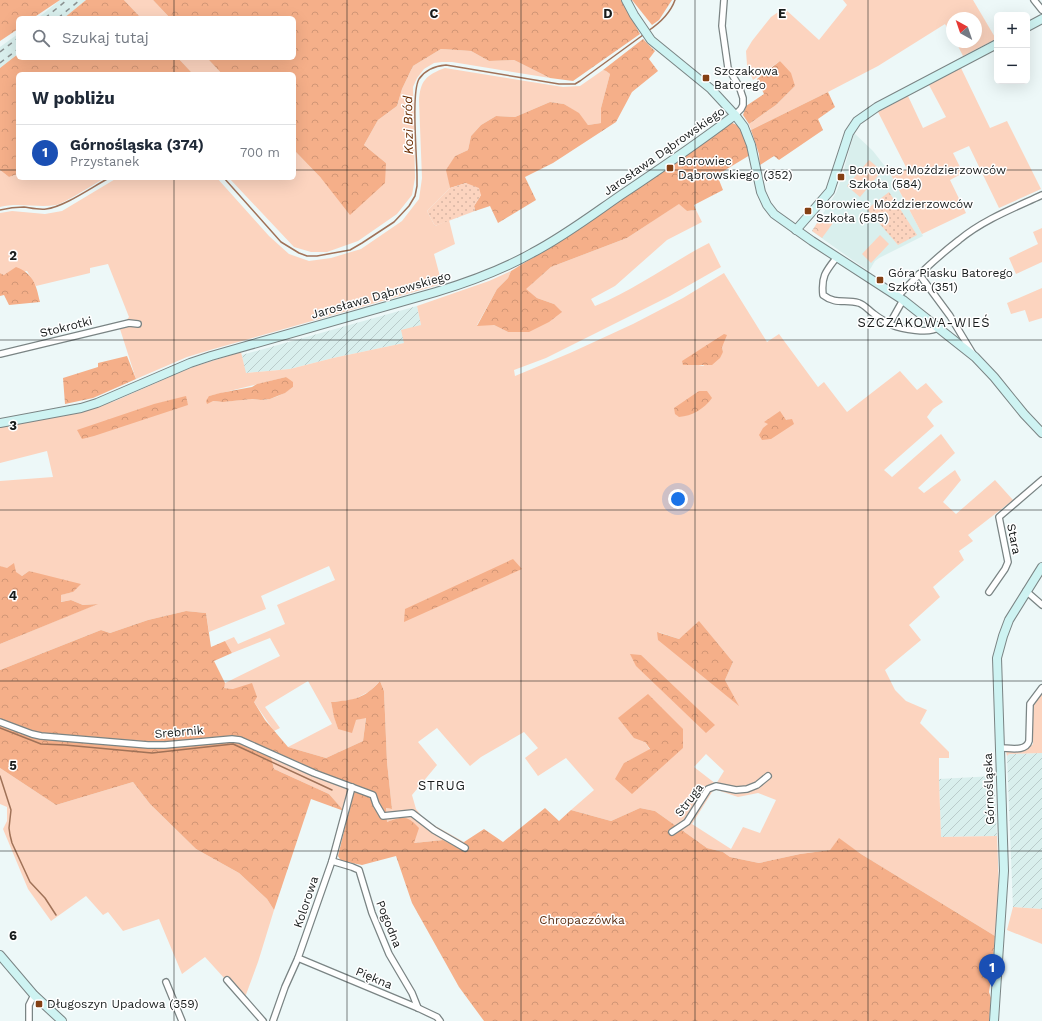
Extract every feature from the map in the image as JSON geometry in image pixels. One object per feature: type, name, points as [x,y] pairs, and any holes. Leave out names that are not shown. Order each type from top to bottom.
[{"type":"street","points":[[626,0],[642,27],[652,40],[662,50],[711,89],[744,127],[750,139],[764,202],[779,218],[901,298],[975,357],[1042,433]]},
{"type":"street","points":[[724,0],[722,26],[728,68],[739,86],[743,98],[743,105],[735,115]]},
{"type":"street","points":[[1034,0],[1042,10]]},
{"type":"street","points":[[1030,25],[1042,19]]},
{"type":"street","points":[[796,230],[830,191],[849,133],[857,121],[877,107],[994,46]]},
{"type":"street","name":"Jarosława Dąbrowskiego","points":[[0,423],[81,408],[116,396],[197,361],[436,292],[501,268],[556,239],[666,165],[735,115]]},
{"type":"street","points":[[890,323],[901,298],[919,274],[959,239],[991,220],[1042,194]]},
{"type":"street","points":[[837,257],[825,273],[822,287],[823,295],[828,299],[837,302],[848,301],[863,305],[872,313],[894,326],[934,331],[937,328]]},
{"type":"street","points":[[919,274],[950,316],[975,357]]},
{"type":"street","name":"Stokrotki","points":[[0,354],[129,323],[138,324]]},
{"type":"street","name":"Stara","points":[[989,592],[1005,569],[1008,562],[999,517],[1042,480]]},
{"type":"street","name":"Górnośląska","points":[[994,1021],[1004,871],[997,658],[1002,636],[1009,620],[1042,566]]},
{"type":"street","points":[[1026,591],[1042,606]]},
{"type":"street","points":[[1000,748],[1024,748],[1028,745],[1030,704],[1042,688]]},
{"type":"street","name":"Srebrnik","points":[[0,722],[41,736],[134,745],[165,745],[232,738],[240,740],[314,773],[373,795],[383,816],[412,813],[434,830],[465,848]]},
{"type":"street","name":"Struga","points":[[672,832],[687,822],[708,789],[716,786],[736,790],[746,790],[757,785],[768,776]]},
{"type":"street","name":"Kolorowa","points":[[273,1021],[285,987],[298,958],[332,861],[352,787]]},
{"type":"street","name":"Pogodna","points":[[332,861],[352,866],[359,870],[372,913],[386,947],[418,1008]]},
{"type":"street","points":[[0,955],[34,995],[62,1021]]},
{"type":"street","name":"Piękna","points":[[298,958],[418,1008],[437,1017],[440,1021]]},
{"type":"street","points":[[227,980],[263,1021]]},
{"type":"street","points":[[166,982],[182,1021]]},
{"type":"street","points":[[29,1021],[28,1005],[34,995]]},
{"type":"shaded area","points":[[60,0],[86,0],[66,16],[40,16]]},
{"type":"shaded area","points":[[16,35],[16,56],[0,68],[0,47]]},
{"type":"shaded area","points":[[854,133],[873,151],[890,173],[923,236],[879,258],[875,261],[869,271],[812,231],[836,193]]},
{"type":"shaded area","points":[[417,306],[421,325],[404,343],[290,369],[245,373],[242,355]]},
{"type":"shaded area","points":[[1042,753],[1042,909],[1013,907],[1007,756],[1009,754]]},
{"type":"shaded area","points":[[994,776],[997,836],[941,837],[939,779]]},
{"type":"green space","points":[[0,0],[60,0],[36,16],[16,16],[16,30],[0,41]]},
{"type":"green space","points":[[86,0],[124,0],[139,16],[66,16]]},
{"type":"green space","points":[[124,0],[153,0],[168,16],[139,16]]},
{"type":"green space","points":[[153,0],[622,0],[640,34],[573,81],[550,78],[514,60],[489,61],[471,51],[441,49],[413,66],[402,89],[397,106],[378,120],[364,145],[386,163],[385,183],[350,215],[321,178],[296,152],[296,72],[220,72],[209,60],[296,60],[296,16],[168,16]]},
{"type":"green space","points":[[632,0],[672,0],[659,20],[652,25]]},
{"type":"green space","points":[[843,0],[973,0],[980,12],[946,12],[946,26],[945,24],[878,66],[751,130],[749,124],[776,105],[795,86],[780,61],[753,80],[747,65],[746,51],[752,41],[771,17],[784,8],[819,40],[847,5]]},
{"type":"green space","points":[[982,15],[994,36],[994,40],[982,46]]},
{"type":"green space","points":[[643,39],[655,51],[649,59],[658,71],[632,92],[616,122],[553,163],[525,177],[536,200],[498,223],[490,206],[475,211],[474,206],[481,195],[466,183],[450,188],[446,170],[455,156],[468,150],[471,136],[481,125],[496,116],[515,117],[550,102],[564,104],[579,113],[588,125],[601,123],[601,108],[610,74],[603,70]]},
{"type":"green space","points":[[959,48],[979,48],[963,56]]},
{"type":"green space","points":[[441,49],[471,51],[489,61],[514,60],[550,78],[452,62],[434,63],[424,69],[417,78],[413,87],[415,178],[412,195],[397,214],[358,241],[327,252],[311,252],[294,247],[231,180],[296,180],[296,152],[321,178],[386,163],[364,145],[378,120],[397,106],[402,89],[413,66]]},
{"type":"green space","points":[[16,56],[16,60],[180,60],[191,72],[16,72],[16,175],[9,177],[0,170],[0,68]]},
{"type":"green space","points":[[180,60],[209,60],[220,72],[191,72]]},
{"type":"green space","points":[[780,61],[791,73],[795,86],[776,105],[749,124],[743,115],[746,106],[764,94],[757,79]]},
{"type":"green space","points":[[445,68],[563,87],[580,86],[603,70],[610,74],[601,108],[601,123],[588,125],[578,113],[564,104],[550,102],[515,117],[496,116],[481,125],[471,136],[468,150],[455,156],[447,170],[450,188],[427,211],[435,226],[449,220],[455,244],[434,254],[442,284],[187,357],[136,379],[120,329],[129,317],[108,264],[90,268],[90,273],[36,286],[27,271],[4,275],[0,273],[0,213],[12,211],[45,214],[62,211],[114,180],[219,180],[269,236],[289,254],[309,261],[331,258],[361,249],[402,221],[419,199],[422,178],[419,101],[421,88],[425,80],[433,73]]},
{"type":"green space","points":[[961,68],[990,128],[1007,121],[1041,189],[999,208],[969,146],[953,153],[963,173],[950,180],[966,213],[922,234],[889,171],[894,176],[907,169],[878,112],[908,96],[923,128],[946,117],[929,85]]},
{"type":"green space","points":[[828,92],[835,107],[818,119],[823,130],[779,160],[774,156],[760,165],[759,154],[751,130]]},
{"type":"green space","points":[[732,123],[742,132],[750,155],[717,175],[723,190],[694,205],[696,210],[687,211],[679,204],[627,238],[551,267],[526,289],[537,298],[554,304],[562,312],[549,322],[529,332],[508,332],[494,325],[477,326],[497,289],[508,278],[511,271],[568,236]]},
{"type":"green space","points":[[869,160],[882,171],[860,197],[847,186]]},
{"type":"green space","points":[[0,170],[9,177],[16,175],[16,180],[102,180],[60,204],[49,206],[14,205],[0,207]]},
{"type":"green space","points":[[466,183],[479,188],[481,195],[474,206],[475,211],[435,226],[427,211],[450,188]]},
{"type":"green space","points":[[889,192],[917,235],[898,245],[867,209]]},
{"type":"green space","points":[[680,203],[687,211],[696,210],[702,222],[667,240],[615,286],[591,299],[595,306],[610,300],[709,243],[721,267],[670,296],[546,358],[514,370],[515,376],[633,324],[683,298],[724,273],[767,342],[779,334],[818,387],[824,382],[847,412],[900,371],[917,390],[926,383],[943,402],[933,409],[927,417],[934,426],[884,470],[892,477],[941,434],[955,453],[918,488],[924,493],[955,470],[961,480],[943,502],[956,514],[995,480],[1013,500],[968,535],[973,541],[959,551],[964,560],[933,587],[940,597],[909,625],[921,640],[885,670],[895,690],[906,701],[927,710],[920,723],[949,752],[949,758],[939,758],[941,837],[997,836],[999,890],[995,936],[839,839],[830,850],[800,854],[759,863],[730,857],[723,852],[707,848],[655,811],[640,808],[611,821],[571,810],[594,790],[566,758],[538,776],[525,758],[538,748],[524,732],[481,757],[470,766],[437,728],[418,742],[437,765],[412,795],[416,809],[425,820],[464,842],[460,850],[443,840],[414,843],[409,819],[400,818],[387,822],[386,808],[392,809],[387,762],[384,691],[380,681],[370,691],[353,700],[331,702],[338,729],[366,717],[363,741],[326,758],[288,747],[332,724],[308,681],[265,707],[280,728],[274,731],[254,702],[233,689],[223,688],[225,683],[280,656],[270,638],[232,653],[225,641],[234,637],[238,644],[285,624],[277,605],[335,580],[329,566],[261,596],[266,609],[209,632],[206,613],[186,611],[148,620],[110,633],[101,630],[0,670],[0,644],[97,604],[83,605],[71,600],[60,602],[60,595],[73,592],[29,571],[22,576],[0,566],[0,481],[53,477],[47,451],[0,463],[0,427],[90,409],[115,401],[190,368],[241,352],[246,373],[290,369],[404,343],[401,330],[421,325],[417,306],[489,281],[511,271],[508,278],[497,289],[477,325],[494,325],[508,332],[554,304],[537,298],[525,289],[551,267],[627,238]],"holes":[[[722,347],[723,352],[703,366],[694,364]],[[286,377],[293,387],[278,396],[265,400],[251,399],[227,402],[213,401],[209,396]],[[699,622],[733,662],[725,680],[738,705],[658,632],[679,639]],[[645,742],[683,748],[624,763],[650,750]],[[706,754],[724,771],[716,784],[694,767]],[[714,789],[738,797],[758,793],[776,800],[760,833],[743,827],[731,849],[692,824]]]},
{"type":"green space","points":[[822,215],[833,223],[822,238],[812,231]]},
{"type":"green space","points":[[1042,228],[1042,262],[1016,274],[1009,258],[1038,244],[1033,232]]},
{"type":"green space","points":[[880,235],[889,244],[871,263],[862,254]]},
{"type":"green space","points":[[16,267],[27,273],[33,281],[40,302],[9,305],[4,295],[0,296],[0,273],[4,275]]},
{"type":"green space","points":[[1042,288],[1042,318],[1029,322],[1025,310],[1011,314],[1007,303]]},
{"type":"green space","points":[[724,334],[727,335],[722,347],[723,352],[720,358],[712,365],[683,365],[682,361]]},
{"type":"green space","points":[[127,356],[136,379],[93,398],[65,404],[63,378],[98,367],[98,363]]},
{"type":"green space","points":[[286,377],[293,382],[293,387],[285,393],[270,399],[223,402],[213,401],[207,404],[206,401],[209,396],[252,387],[257,384]]},
{"type":"green space","points":[[699,391],[707,391],[712,398],[697,411],[689,415],[679,417],[675,414],[674,408]]},
{"type":"green space","points":[[186,396],[188,405],[94,436],[82,439],[77,430],[154,404]]},
{"type":"green space","points":[[780,411],[786,420],[792,419],[794,424],[771,439],[762,440],[759,435],[763,428],[768,424],[764,422]]},
{"type":"green space","points":[[513,559],[522,569],[404,622],[405,609]]},
{"type":"green space","points":[[14,563],[16,572],[22,576],[29,571],[81,584],[73,592],[61,595],[61,602],[71,600],[83,605],[98,604],[0,644],[0,566],[7,568]]},
{"type":"green space","name":"Chropaczówka","points":[[186,611],[206,613],[211,647],[225,641],[232,653],[214,661],[225,683],[224,688],[233,689],[252,683],[257,697],[254,702],[265,720],[288,747],[326,758],[363,741],[366,718],[356,720],[352,733],[338,729],[331,702],[358,698],[369,692],[380,681],[384,691],[387,762],[392,809],[386,808],[387,822],[401,818],[411,821],[419,828],[414,843],[443,840],[460,849],[464,842],[484,829],[503,842],[545,808],[559,821],[571,810],[611,821],[640,808],[655,811],[707,848],[723,852],[730,857],[759,863],[800,854],[830,850],[839,838],[861,854],[995,936],[989,992],[991,998],[989,1021],[484,1021],[459,987],[412,903],[396,856],[362,865],[341,861],[338,856],[355,786],[269,749],[274,769],[329,794],[344,811],[311,799],[274,910],[267,899],[239,873],[196,849],[150,804],[133,782],[56,805],[0,768],[0,670],[101,630],[110,633],[148,620]]},
{"type":"green space","points":[[699,621],[733,662],[725,680],[739,706],[658,640],[657,632],[679,639]]},
{"type":"green space","points":[[630,654],[641,655],[715,725],[706,733],[636,666]]},
{"type":"green space","points":[[1042,691],[1042,753],[1009,754],[1007,756],[1006,751],[1024,750],[1033,744],[1032,706]]},
{"type":"green space","points":[[648,694],[683,729],[683,748],[632,794],[615,779],[624,763],[650,749],[645,742],[634,738],[618,718]]},
{"type":"green space","points":[[269,749],[311,768],[355,785],[344,811],[329,794],[274,769]]},
{"type":"green space","points":[[0,768],[56,805],[133,782],[150,804],[196,849],[239,873],[267,899],[274,910],[258,962],[244,1000],[205,957],[182,974],[159,919],[123,931],[108,912],[103,915],[86,896],[51,921],[28,889],[3,829],[7,821],[7,807],[0,804]]},
{"type":"green space","points":[[1013,907],[1042,909],[1042,944],[1007,930]]},
{"type":"waterway","name":"Kozi Bród","points":[[648,31],[664,18],[675,0]]},
{"type":"waterway","name":"Kozi Bród","points":[[226,180],[281,242],[299,253],[307,256],[317,256],[350,250],[394,222],[409,206],[415,196],[417,186],[415,97],[419,79],[427,71],[434,67],[446,65],[559,84],[575,84],[643,35]]},
{"type":"waterway","name":"Kozi Bród","points":[[0,210],[18,207],[46,209],[61,205],[106,180]]},
{"type":"waterway","points":[[0,728],[41,744],[152,753],[233,744],[332,790]]},
{"type":"waterway","points":[[0,776],[11,810],[9,828],[12,843],[30,882],[45,898],[56,915]]},
{"type":"railway","points":[[47,16],[67,0]]},
{"type":"railway","points":[[60,16],[80,0]]},
{"type":"railway","points":[[0,52],[16,40]]},
{"type":"railway","points":[[0,63],[16,51]]},
{"type":"place","name":"Szczakowa Batorego","points":[[706,78]]},
{"type":"place","name":"Borowiec Dąbrowskiego (352)","points":[[670,168]]},
{"type":"place","name":"Borowiec Moździerzowców Szkoła (584)","points":[[841,177]]},
{"type":"place","name":"Borowiec Moździerzowców Szkoła (585)","points":[[808,211]]},
{"type":"place","name":"Góra Piasku Batorego Szkoła (351)","points":[[880,280]]},
{"type":"place","name":"Górnośląska (374)","points":[[992,987]]},
{"type":"place","name":"Długoszyn Upadowa (359)","points":[[39,1004]]},
{"type":"district","name":"SZCZAKOWA-WIEŚ","points":[[924,322]]},
{"type":"district","name":"STRUG","points":[[442,785]]}]
